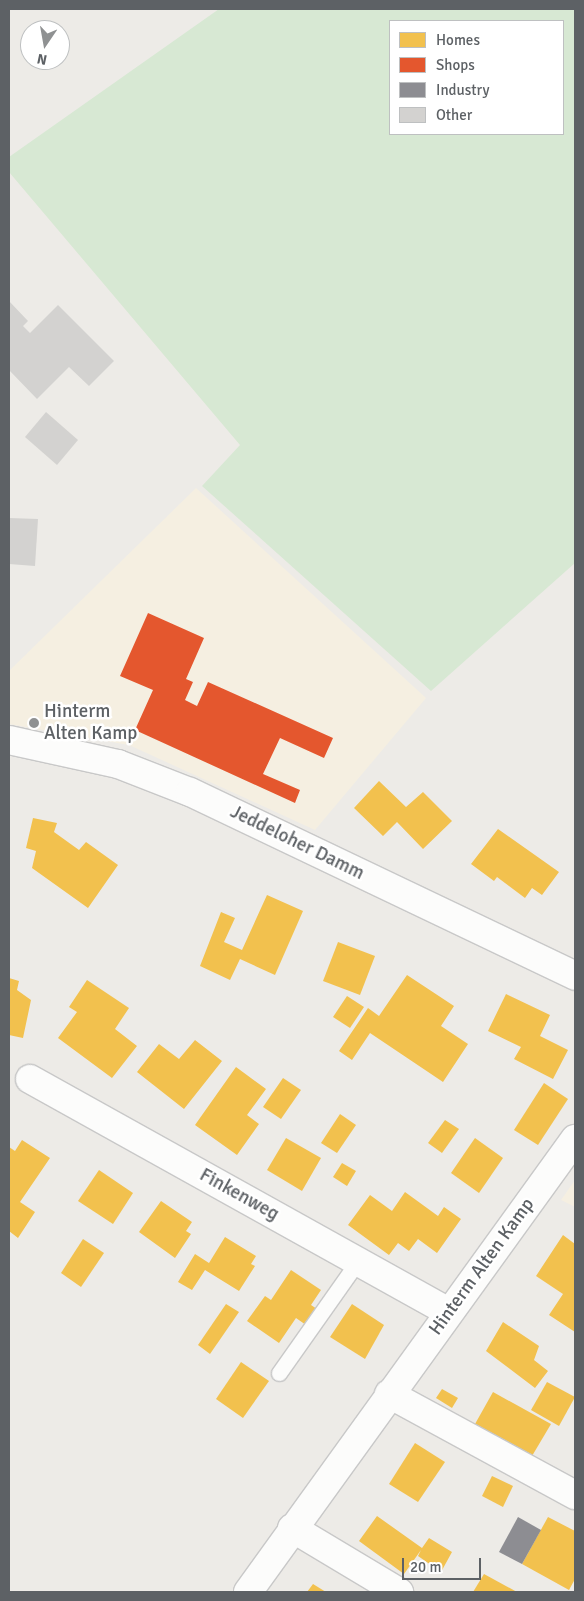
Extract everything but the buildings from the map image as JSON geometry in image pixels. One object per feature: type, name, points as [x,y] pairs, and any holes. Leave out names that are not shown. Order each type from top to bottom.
[{"type":"street","name":"Jeddeloher Damm","points":[[9,740],[118,764],[190,792],[575,976]]},
{"type":"street","name":"Finkenweg","points":[[30,1079],[449,1312]]},
{"type":"street","name":"Hinterm Alten Kamp","points":[[248,1592],[292,1528],[575,1139]]},
{"type":"street","points":[[389,1394],[575,1495]]},
{"type":"street","points":[[292,1528],[399,1592]]},
{"type":"lane","points":[[279,1373],[358,1261]]},
{"type":"shaded area","points":[[196,488],[426,698],[315,830],[129,745],[9,724],[9,671]]},
{"type":"shaded area","points":[[575,1180],[575,1207],[561,1200]]},
{"type":"green space","points":[[219,9],[575,9],[575,563],[431,691],[202,486],[240,445],[9,172],[9,157]]},
{"type":"place","name":"Hinterm Alten Kamp","points":[[34,723]]}]
